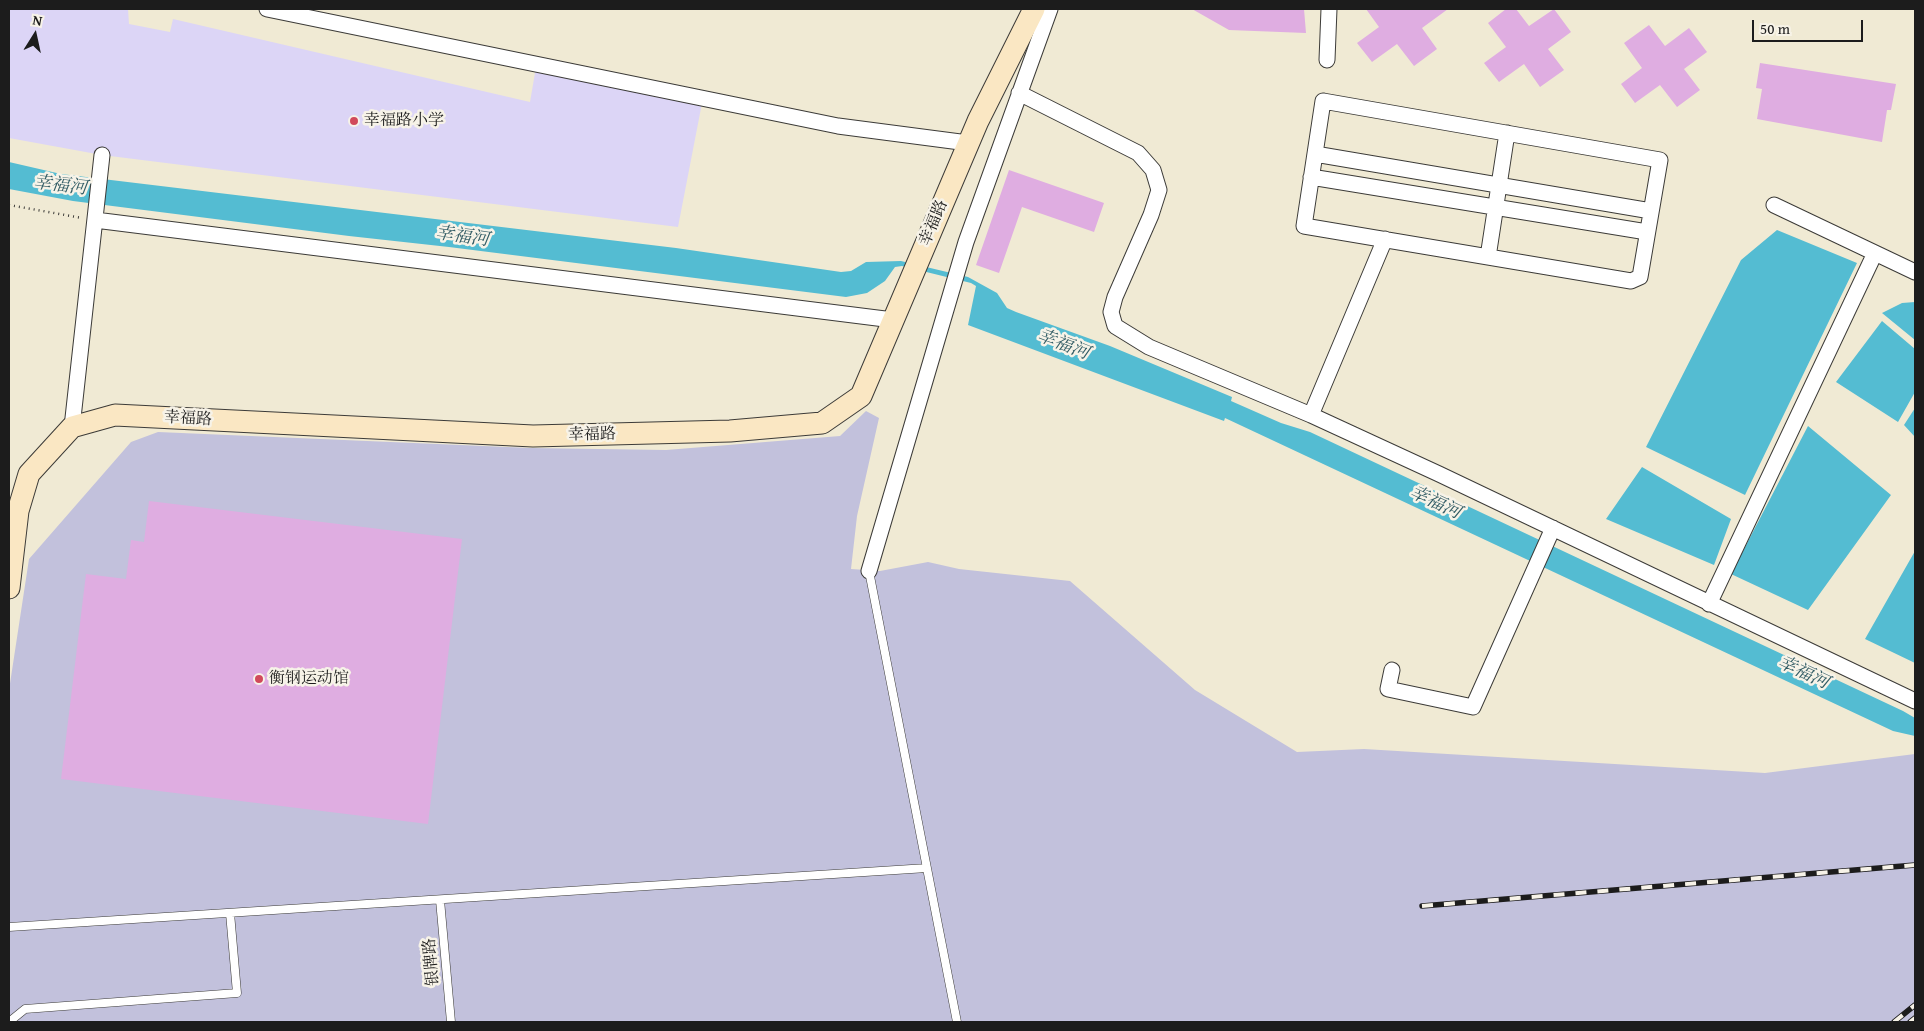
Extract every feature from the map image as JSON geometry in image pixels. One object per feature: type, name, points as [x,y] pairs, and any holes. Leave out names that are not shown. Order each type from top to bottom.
[{"type":"street","points":[[267,9],[838,126],[968,143]]},
{"type":"street","name":"幸福路","points":[[72,428],[115,415],[533,436],[730,432],[822,423],[862,396],[968,143],[1034,9]]},
{"type":"street","points":[[869,571],[966,242],[1050,9]]},
{"type":"street","points":[[1327,60],[1329,9]]},
{"type":"street","points":[[1019,93],[1138,153],[1153,170],[1159,190],[1151,215],[1115,297],[1111,312],[1115,326],[1149,348],[1311,415],[1915,701]]},
{"type":"street","points":[[1323,101],[1507,134],[1660,160],[1640,277],[1630,281],[1304,226],[1323,101]]},
{"type":"street","points":[[1488,257],[1507,134]]},
{"type":"street","points":[[1315,154],[1651,211]]},
{"type":"street","points":[[9,588],[18,511],[29,474],[72,428],[102,161]]},
{"type":"street","points":[[1311,177],[1648,232]]},
{"type":"street","points":[[1774,205],[1915,272]]},
{"type":"street","points":[[96,216],[893,320]]},
{"type":"street","points":[[1311,415],[1385,240]]},
{"type":"street","points":[[1709,604],[1875,253]]},
{"type":"street","points":[[1392,670],[1388,689],[1472,706],[1553,528]]},
{"type":"lane","points":[[869,571],[957,1022]]},
{"type":"lane","points":[[9,927],[927,868]]},
{"type":"lane","name":"银牌路","points":[[440,900],[451,1022]]},
{"type":"lane","points":[[9,1022],[25,1010],[237,993],[230,913]]},
{"type":"path","points":[[9,205],[96,216]]},
{"type":"shaded area","name":"幸福路小学","points":[[9,9],[128,9],[129,24],[170,32],[173,19],[530,102],[536,67],[702,103],[678,227],[102,155],[9,138]]},
{"type":"shaded area","points":[[866,411],[879,418],[857,516],[851,569],[880,571],[928,562],[959,569],[1070,581],[1195,690],[1297,752],[1364,749],[1765,773],[1915,754],[1915,1022],[9,1022],[9,690],[29,559],[131,442],[158,432],[530,448],[666,450],[840,436]]},
{"type":"water","name":"幸福河","points":[[9,162],[61,174],[676,248],[841,272],[851,271],[866,262],[901,261],[968,277],[997,293],[1007,308],[1110,346],[1232,397],[1231,401],[1281,423],[1310,432],[1903,711],[1915,718],[1915,736],[1893,731],[1225,418],[1224,421],[968,325],[976,286],[971,283],[902,266],[895,267],[885,281],[867,293],[846,297],[349,236],[73,201],[9,189]]},
{"type":"water","points":[[1777,230],[1857,263],[1745,495],[1646,447],[1741,260]]},
{"type":"water","points":[[1915,302],[1915,340],[1882,313],[1902,303]]},
{"type":"water","points":[[1882,321],[1915,349],[1915,392],[1898,422],[1836,382]]},
{"type":"water","points":[[1915,408],[1915,437],[1904,425]]},
{"type":"water","points":[[1808,426],[1891,495],[1808,610],[1731,574]]},
{"type":"water","points":[[1642,467],[1731,519],[1714,565],[1606,519]]},
{"type":"water","points":[[1915,551],[1915,663],[1865,639]]},
{"type":"building","points":[[1192,9],[1304,9],[1306,33],[1229,30]]},
{"type":"building","points":[[1366,9],[1448,9],[1422,28],[1437,49],[1414,66],[1397,44],[1372,62],[1357,43],[1379,27]]},
{"type":"building","points":[[1506,9],[1516,9],[1529,26],[1554,9],[1571,32],[1548,49],[1564,70],[1540,87],[1524,64],[1499,82],[1484,63],[1506,47],[1488,23]]},
{"type":"building","points":[[1649,25],[1665,46],[1689,28],[1707,52],[1684,69],[1700,90],[1677,107],[1660,85],[1635,103],[1621,84],[1642,68],[1624,43]]},
{"type":"building","points":[[1760,63],[1896,84],[1891,110],[1887,110],[1882,142],[1757,119],[1762,89],[1756,88]]},
{"type":"building","points":[[1009,170],[1104,203],[1094,232],[1022,207],[999,273],[976,265]]},
{"type":"building","name":"衡钢运动馆","points":[[149,501],[462,539],[428,824],[61,779],[86,574],[126,579],[131,540],[144,542]]},
{"type":"railway","points":[[1422,906],[1915,865]]},
{"type":"railway","points":[[1894,1022],[1915,1005]]},
{"type":"railway","points":[[1910,1022],[1915,1018]]},
{"type":"place","name":"幸福路小学","points":[[354,121]]},
{"type":"place","name":"衡钢运动馆","points":[[259,679]]}]
